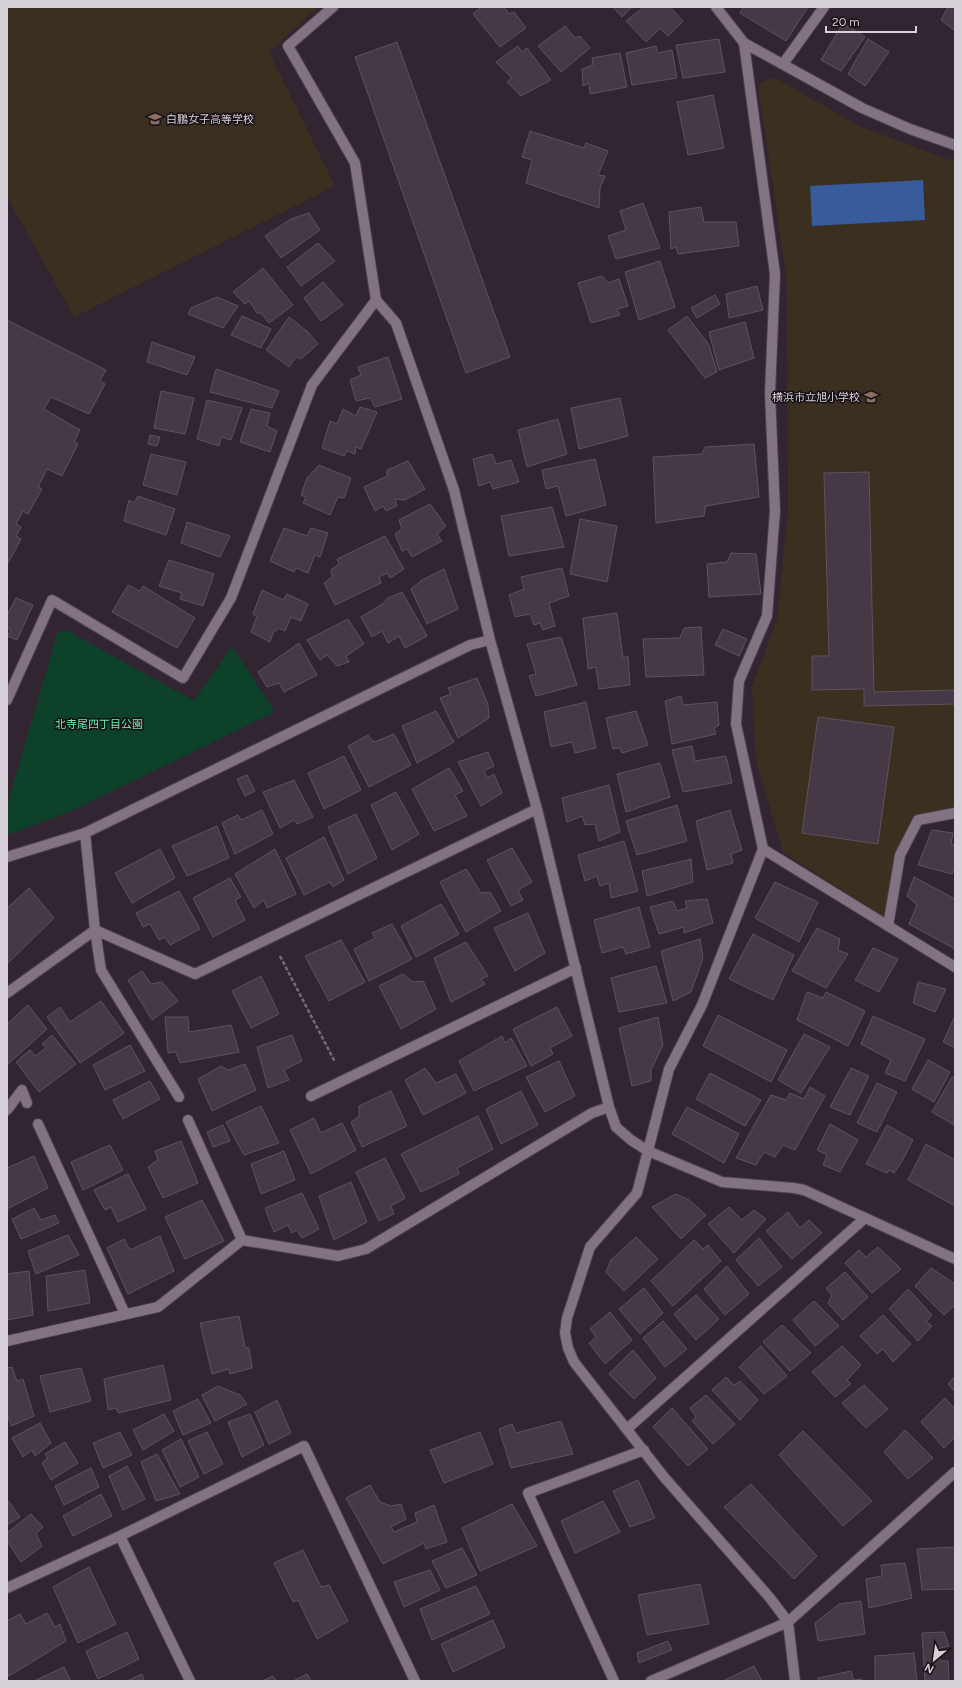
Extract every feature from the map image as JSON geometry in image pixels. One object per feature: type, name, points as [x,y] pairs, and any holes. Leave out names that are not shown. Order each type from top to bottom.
[{"type":"street","points":[[333,7],[288,46],[355,163],[376,300],[396,323],[454,490],[490,640],[537,809],[609,1107],[616,1127],[631,1140],[648,1151],[722,1182],[804,1190],[955,1259]]},
{"type":"street","points":[[716,7],[744,43],[862,108],[910,129],[955,145]]},
{"type":"street","points":[[784,64],[824,7]]},
{"type":"street","points":[[744,43],[775,274],[770,393],[775,511],[767,616],[739,681],[736,724],[763,849],[702,1005],[669,1069],[637,1193],[590,1247],[572,1299],[565,1333],[568,1348],[574,1362],[644,1450],[788,1622],[795,1681]]},
{"type":"street","points":[[7,700],[52,600],[183,678],[231,598],[312,385],[376,300]]},
{"type":"street","points":[[7,857],[85,833],[470,645],[490,640]]},
{"type":"street","points":[[95,930],[195,974],[537,809]]},
{"type":"street","points":[[888,926],[900,855],[918,820],[955,813]]},
{"type":"street","points":[[85,833],[95,930],[101,970],[178,1098]]},
{"type":"street","points":[[763,849],[955,967]]},
{"type":"street","points":[[7,993],[95,930]]},
{"type":"street","points":[[311,1096],[576,968]]},
{"type":"street","points":[[7,1110],[22,1090],[27,1103]]},
{"type":"street","points":[[7,1341],[158,1307],[242,1240],[338,1256],[366,1249],[592,1113],[609,1107]]},
{"type":"street","points":[[188,1120],[242,1240]]},
{"type":"street","points":[[38,1124],[124,1314]]},
{"type":"street","points":[[627,1429],[865,1218]]},
{"type":"street","points":[[7,1588],[120,1536],[304,1446],[415,1681]]},
{"type":"street","points":[[614,1681],[528,1493],[644,1450]]},
{"type":"street","points":[[651,1681],[788,1622],[955,1472]]},
{"type":"street","points":[[120,1536],[190,1681]]},
{"type":"path","points":[[270,938],[344,1080]]},
{"type":"shaded area","name":"白鵬女子高等学校","points":[[7,7],[318,7],[269,52],[335,186],[74,317],[7,197]]},
{"type":"shaded area","name":"横浜市立旭小学校","points":[[774,77],[859,126],[955,162],[955,808],[914,816],[893,858],[884,917],[783,852],[756,761],[752,686],[777,620],[788,511],[787,283],[758,84]]},
{"type":"green space","name":"北寺尾四丁目公園","points":[[58,631],[68,631],[194,701],[232,646],[275,712],[71,811],[7,835],[7,806]]},
{"type":"water","points":[[923,180],[925,220],[812,226],[810,186]]},
{"type":"building","points":[[481,7],[504,7],[509,14],[514,12],[526,28],[500,47],[473,14]]},
{"type":"building","points":[[613,7],[632,7],[622,17]]},
{"type":"building","points":[[644,7],[670,7],[683,21],[668,36],[660,28],[646,42],[626,21]]},
{"type":"building","points":[[743,7],[808,7],[786,41],[740,13]]},
{"type":"building","points":[[948,7],[955,7],[955,31],[941,20]]},
{"type":"building","points":[[843,23],[865,37],[841,71],[821,60]]},
{"type":"building","points":[[565,26],[575,38],[580,36],[590,48],[561,72],[538,46]]},
{"type":"building","points":[[719,39],[725,72],[683,78],[676,45]]},
{"type":"building","points":[[868,39],[889,52],[865,86],[848,74]]},
{"type":"building","points":[[397,42],[510,357],[466,373],[355,57]]},
{"type":"building","points":[[518,46],[522,52],[527,48],[551,80],[521,96],[507,82],[512,78],[496,62]]},
{"type":"building","points":[[656,46],[658,53],[672,50],[677,78],[632,85],[626,53]]},
{"type":"building","points":[[620,53],[627,87],[590,94],[589,83],[583,86],[582,69],[593,65],[592,58]]},
{"type":"building","points":[[713,95],[724,148],[688,155],[677,102]]},
{"type":"building","points":[[530,131],[584,148],[586,143],[608,151],[598,175],[605,176],[600,188],[599,208],[526,183],[532,160],[522,157]]},
{"type":"building","points":[[643,203],[660,248],[616,259],[608,236],[626,230],[620,211]]},
{"type":"building","points":[[701,207],[704,222],[736,222],[739,246],[678,254],[676,247],[671,249],[669,212]]},
{"type":"building","points":[[309,213],[320,230],[281,258],[265,236],[291,219]]},
{"type":"building","points":[[318,243],[335,261],[301,286],[287,267]]},
{"type":"building","points":[[660,261],[675,307],[639,320],[625,272]]},
{"type":"building","points":[[263,268],[293,305],[269,323],[261,313],[257,313],[249,301],[245,304],[233,292]]},
{"type":"building","points":[[602,276],[608,283],[619,279],[628,306],[617,309],[620,315],[591,323],[578,283]]},
{"type":"building","points":[[323,282],[343,305],[321,321],[304,298]]},
{"type":"building","points":[[757,286],[763,310],[729,318],[726,294]]},
{"type":"building","points":[[715,295],[720,304],[697,318],[691,308]]},
{"type":"building","points":[[217,297],[238,306],[223,328],[188,314],[191,308]]},
{"type":"building","points":[[242,316],[271,329],[261,348],[231,335]]},
{"type":"building","points":[[687,316],[709,345],[717,372],[705,378],[668,330]]},
{"type":"building","points":[[289,317],[308,332],[318,344],[301,359],[296,357],[289,367],[266,350]]},
{"type":"building","points":[[7,320],[106,370],[100,381],[105,384],[89,414],[51,397],[44,409],[80,430],[74,442],[78,444],[62,476],[47,469],[38,487],[42,489],[28,514],[23,511],[16,524],[21,527],[16,536],[21,539],[7,565]]},
{"type":"building","points":[[745,322],[754,358],[719,370],[709,332]]},
{"type":"building","points":[[152,342],[195,357],[187,375],[147,362]]},
{"type":"building","points":[[388,357],[402,399],[375,407],[370,398],[356,401],[350,380],[361,375],[358,367]]},
{"type":"building","points":[[216,369],[279,391],[272,408],[210,392]]},
{"type":"building","points":[[161,391],[194,398],[185,434],[154,428]]},
{"type":"building","points":[[620,398],[628,436],[579,449],[571,408]]},
{"type":"building","points":[[207,400],[242,408],[231,440],[221,437],[219,446],[197,439]]},
{"type":"building","points":[[360,407],[377,412],[361,449],[356,447],[355,454],[347,451],[344,456],[322,448],[330,421],[337,424],[343,409],[356,416]]},
{"type":"building","points":[[251,409],[270,413],[267,426],[277,431],[270,452],[240,442]]},
{"type":"building","points":[[558,419],[567,454],[527,467],[518,430]]},
{"type":"building","points":[[150,435],[160,437],[157,446],[148,444]]},
{"type":"building","points":[[754,444],[759,497],[706,506],[704,516],[656,523],[653,457],[702,454],[705,447]]},
{"type":"building","points":[[151,454],[186,462],[177,495],[143,485]]},
{"type":"building","points":[[492,454],[496,464],[511,460],[519,482],[493,489],[490,482],[479,486],[473,459]]},
{"type":"building","points":[[595,459],[606,505],[566,516],[558,486],[546,489],[542,470]]},
{"type":"building","points":[[408,461],[425,489],[405,500],[395,499],[397,506],[386,511],[383,506],[375,511],[364,487],[387,476],[387,470]]},
{"type":"building","points":[[319,465],[351,478],[344,498],[338,497],[330,515],[303,503],[306,497],[301,495],[307,478]]},
{"type":"building","points":[[869,472],[874,692],[955,690],[955,704],[864,706],[864,689],[812,690],[812,656],[829,656],[824,473]]},
{"type":"building","points":[[138,496],[175,509],[166,535],[124,521],[129,500],[134,503]]},
{"type":"building","points":[[430,504],[446,526],[437,534],[442,541],[412,557],[407,549],[402,551],[395,534],[402,529],[399,520]]},
{"type":"building","points":[[552,507],[564,547],[509,556],[501,516]]},
{"type":"building","points":[[580,519],[617,526],[607,582],[570,574]]},
{"type":"building","points":[[187,522],[230,536],[220,557],[181,543]]},
{"type":"building","points":[[284,528],[307,536],[311,528],[328,533],[320,557],[315,555],[308,573],[296,568],[294,572],[270,561]]},
{"type":"building","points":[[385,536],[404,569],[390,578],[387,573],[379,577],[381,583],[335,605],[324,583],[332,577],[331,570],[339,564],[337,559]]},
{"type":"building","points":[[731,553],[756,554],[761,594],[709,597],[707,564],[727,562]]},
{"type":"building","points":[[169,560],[214,574],[203,606],[180,599],[182,593],[159,586]]},
{"type":"building","points":[[562,568],[569,596],[549,603],[555,626],[543,630],[540,623],[534,625],[530,614],[515,617],[509,595],[524,589],[521,577]]},
{"type":"building","points":[[444,569],[458,609],[427,624],[411,589],[422,580]]},
{"type":"building","points":[[128,585],[140,591],[143,586],[195,618],[177,648],[112,612]]},
{"type":"building","points":[[262,590],[283,600],[287,594],[308,604],[301,621],[291,617],[285,631],[279,628],[273,633],[270,642],[251,632],[257,616],[253,614]]},
{"type":"building","points":[[402,592],[427,636],[405,648],[399,636],[388,643],[382,631],[372,637],[361,617],[384,603],[388,598]]},
{"type":"building","points":[[16,598],[33,605],[17,640],[7,636],[11,630],[7,628],[7,615]]},
{"type":"building","points":[[617,613],[623,658],[628,656],[630,685],[599,689],[596,667],[588,669],[583,618]]},
{"type":"building","points":[[348,619],[364,644],[346,656],[349,662],[337,666],[327,655],[320,660],[307,640]]},
{"type":"building","points":[[701,627],[704,675],[646,677],[643,639],[680,638],[684,628]]},
{"type":"building","points":[[723,629],[747,639],[739,656],[715,645]]},
{"type":"building","points":[[561,637],[577,685],[536,696],[529,676],[536,674],[527,644]]},
{"type":"building","points":[[299,643],[317,675],[284,692],[279,683],[267,687],[258,672]]},
{"type":"building","points":[[477,678],[488,705],[489,718],[458,738],[440,698],[451,694],[448,688]]},
{"type":"building","points":[[681,696],[683,705],[717,702],[719,725],[714,728],[716,734],[672,744],[665,701]]},
{"type":"building","points":[[586,702],[596,748],[575,753],[572,742],[551,747],[544,712]]},
{"type":"building","points":[[436,711],[454,742],[417,763],[402,726]]},
{"type":"building","points":[[636,711],[648,745],[622,753],[620,748],[613,749],[606,718]]},
{"type":"building","points":[[818,717],[894,727],[878,844],[802,833]]},
{"type":"building","points":[[394,734],[411,765],[369,787],[348,746],[368,735],[374,742]]},
{"type":"building","points":[[692,746],[695,761],[726,756],[732,783],[683,792],[672,750]]},
{"type":"building","points":[[488,752],[494,766],[484,771],[487,778],[494,774],[502,793],[481,806],[458,762]]},
{"type":"building","points":[[344,756],[361,790],[324,809],[308,773]]},
{"type":"building","points":[[660,763],[670,797],[626,812],[617,774]]},
{"type":"building","points":[[449,768],[463,791],[455,795],[467,816],[434,831],[412,789]]},
{"type":"building","points":[[247,775],[255,791],[245,796],[237,779]]},
{"type":"building","points":[[294,780],[313,817],[297,824],[294,820],[280,828],[263,792]]},
{"type":"building","points":[[609,785],[620,832],[599,841],[595,824],[585,825],[582,816],[567,822],[562,798]]},
{"type":"building","points":[[396,792],[419,834],[392,850],[371,805]]},
{"type":"building","points":[[677,805],[687,841],[637,855],[626,821]]},
{"type":"building","points":[[262,810],[273,834],[235,854],[222,823],[238,815],[241,820]]},
{"type":"building","points":[[730,810],[742,850],[731,854],[733,863],[707,870],[696,821]]},
{"type":"building","points":[[356,814],[377,858],[348,874],[328,827]]},
{"type":"building","points":[[217,826],[229,858],[187,876],[172,846]]},
{"type":"building","points":[[932,830],[953,833],[951,844],[955,845],[955,864],[952,874],[918,865]]},
{"type":"building","points":[[324,837],[344,880],[333,887],[330,882],[304,895],[286,858]]},
{"type":"building","points":[[624,841],[638,891],[611,898],[609,883],[600,886],[597,876],[585,881],[578,855]]},
{"type":"building","points":[[512,848],[532,882],[518,890],[523,900],[511,906],[487,860]]},
{"type":"building","points":[[160,849],[175,878],[132,903],[115,873]]},
{"type":"building","points":[[275,849],[296,894],[267,908],[264,900],[254,908],[235,874]]},
{"type":"building","points":[[691,859],[693,882],[647,896],[642,871]]},
{"type":"building","points":[[466,869],[481,893],[490,892],[501,911],[466,932],[440,882]]},
{"type":"building","points":[[914,877],[955,899],[955,949],[909,924],[917,905],[907,896]]},
{"type":"building","points":[[230,878],[241,897],[235,900],[245,920],[213,937],[193,898]]},
{"type":"building","points":[[775,882],[818,902],[799,942],[755,918]]},
{"type":"building","points":[[29,888],[54,918],[7,964],[7,908]]},
{"type":"building","points":[[179,891],[200,929],[170,945],[165,937],[159,940],[150,924],[143,927],[136,913]]},
{"type":"building","points":[[707,899],[713,923],[684,933],[684,927],[659,934],[650,907],[673,901],[677,911],[687,908],[685,901]]},
{"type":"building","points":[[441,904],[459,934],[416,957],[401,926]]},
{"type":"building","points":[[639,907],[650,947],[626,954],[623,947],[602,953],[594,920]]},
{"type":"building","points":[[528,913],[545,953],[515,971],[494,928]]},
{"type":"building","points":[[392,924],[412,959],[369,981],[354,949],[375,938],[372,933]]},
{"type":"building","points":[[817,928],[840,939],[838,950],[848,954],[826,988],[792,971]]},
{"type":"building","points":[[753,934],[794,955],[773,1000],[729,979]]},
{"type":"building","points":[[700,939],[703,958],[691,992],[673,1001],[661,951]]},
{"type":"building","points":[[341,940],[365,982],[329,1001],[305,956]]},
{"type":"building","points":[[466,942],[488,976],[481,979],[485,984],[451,1002],[434,958]]},
{"type":"building","points":[[873,948],[898,959],[879,992],[855,980]]},
{"type":"building","points":[[656,966],[667,1003],[619,1012],[611,978]]},
{"type":"building","points":[[142,971],[151,984],[162,982],[178,1001],[152,1020],[128,980]]},
{"type":"building","points":[[403,974],[413,982],[423,981],[436,1009],[401,1029],[379,986]]},
{"type":"building","points":[[261,976],[279,1014],[251,1028],[232,991]]},
{"type":"building","points":[[918,982],[946,989],[935,1012],[913,1003]]},
{"type":"building","points":[[807,992],[823,998],[826,992],[865,1011],[848,1046],[797,1020]]},
{"type":"building","points":[[101,1001],[124,1033],[80,1063],[47,1017],[60,1007],[70,1022]]},
{"type":"building","points":[[28,1005],[47,1029],[7,1065],[7,1024]]},
{"type":"building","points":[[557,1007],[572,1036],[550,1048],[553,1054],[531,1066],[513,1029]]},
{"type":"building","points":[[718,1015],[787,1050],[771,1082],[703,1046]]},
{"type":"building","points":[[873,1016],[925,1039],[905,1081],[885,1073],[891,1060],[861,1044]]},
{"type":"building","points":[[955,1016],[955,1048],[943,1042]]},
{"type":"building","points":[[165,1017],[188,1017],[189,1032],[231,1025],[239,1052],[180,1063],[176,1052],[168,1053]]},
{"type":"building","points":[[658,1017],[663,1045],[651,1070],[651,1081],[632,1086],[619,1028]]},
{"type":"building","points":[[804,1034],[830,1047],[801,1093],[778,1080]]},
{"type":"building","points":[[52,1035],[76,1064],[39,1092],[16,1062],[30,1050],[35,1056],[46,1048],[42,1044]]},
{"type":"building","points":[[292,1035],[302,1061],[284,1070],[289,1080],[268,1088],[257,1047]]},
{"type":"building","points":[[502,1036],[505,1043],[511,1038],[527,1066],[474,1091],[459,1061]]},
{"type":"building","points":[[130,1045],[145,1071],[105,1090],[93,1065]]},
{"type":"building","points":[[928,1060],[950,1072],[934,1102],[912,1089]]},
{"type":"building","points":[[559,1061],[575,1096],[545,1112],[526,1077]]},
{"type":"building","points":[[245,1064],[256,1090],[212,1111],[198,1079],[221,1066],[228,1070]]},
{"type":"building","points":[[425,1068],[436,1083],[456,1074],[466,1093],[423,1115],[405,1080]]},
{"type":"building","points":[[851,1068],[869,1076],[850,1115],[830,1107]]},
{"type":"building","points":[[710,1073],[761,1100],[745,1126],[696,1099]]},
{"type":"building","points":[[952,1077],[955,1078],[954,1125],[932,1112]]},
{"type":"building","points":[[150,1081],[160,1099],[123,1119],[113,1100]]},
{"type":"building","points":[[877,1083],[897,1092],[877,1132],[857,1123]]},
{"type":"building","points":[[810,1087],[825,1096],[795,1150],[783,1145],[775,1157],[764,1152],[756,1165],[736,1158],[771,1095],[786,1100],[790,1093],[804,1099]]},
{"type":"building","points":[[391,1091],[407,1126],[362,1147],[351,1122],[359,1117],[359,1106]]},
{"type":"building","points":[[521,1091],[538,1125],[501,1144],[486,1109]]},
{"type":"building","points":[[261,1106],[279,1143],[244,1155],[226,1122]]},
{"type":"building","points":[[687,1107],[739,1134],[724,1163],[672,1134]]},
{"type":"building","points":[[478,1116],[493,1149],[457,1168],[459,1174],[421,1192],[401,1154]]},
{"type":"building","points":[[314,1118],[321,1133],[342,1123],[356,1150],[311,1174],[290,1130]]},
{"type":"building","points":[[830,1124],[858,1140],[840,1172],[823,1165],[827,1155],[817,1150]]},
{"type":"building","points":[[223,1125],[230,1141],[213,1147],[207,1132]]},
{"type":"building","points":[[887,1125],[913,1140],[894,1173],[889,1170],[887,1173],[866,1164]]},
{"type":"building","points":[[181,1141],[198,1183],[163,1198],[148,1167],[158,1160],[155,1151]]},
{"type":"building","points":[[926,1144],[955,1160],[955,1206],[908,1180]]},
{"type":"building","points":[[110,1145],[123,1170],[83,1190],[71,1162]]},
{"type":"building","points":[[284,1151],[295,1180],[261,1194],[251,1164]]},
{"type":"building","points":[[34,1156],[48,1188],[7,1209],[7,1168]]},
{"type":"building","points":[[385,1158],[405,1198],[391,1206],[394,1214],[379,1221],[356,1172]]},
{"type":"building","points":[[128,1174],[146,1209],[118,1222],[111,1207],[105,1210],[94,1190]]},
{"type":"building","points":[[351,1182],[367,1222],[334,1240],[319,1196]]},
{"type":"building","points":[[302,1193],[319,1229],[302,1238],[297,1230],[292,1233],[288,1225],[274,1232],[265,1208]]},
{"type":"building","points":[[676,1194],[689,1200],[706,1215],[681,1239],[652,1207]]},
{"type":"building","points":[[202,1200],[224,1241],[185,1259],[165,1217]]},
{"type":"building","points":[[729,1207],[742,1220],[754,1210],[766,1219],[734,1253],[708,1224]]},
{"type":"building","points":[[34,1208],[41,1220],[55,1215],[59,1223],[21,1239],[12,1219]]},
{"type":"building","points":[[788,1212],[800,1228],[809,1220],[822,1233],[792,1259],[766,1231]]},
{"type":"building","points":[[68,1235],[79,1255],[36,1274],[28,1251]]},
{"type":"building","points":[[160,1236],[174,1271],[128,1294],[107,1248],[124,1239],[130,1250]]},
{"type":"building","points":[[636,1237],[658,1259],[624,1291],[606,1272],[611,1260]]},
{"type":"building","points":[[759,1238],[782,1267],[758,1286],[736,1260]]},
{"type":"building","points":[[694,1240],[703,1249],[708,1245],[721,1261],[673,1306],[651,1281]]},
{"type":"building","points":[[878,1247],[901,1269],[872,1293],[845,1263],[859,1250],[866,1257]]},
{"type":"building","points":[[727,1266],[749,1294],[725,1315],[704,1289]]},
{"type":"building","points":[[931,1268],[955,1284],[955,1305],[944,1315],[915,1286]]},
{"type":"building","points":[[85,1270],[90,1303],[48,1311],[46,1276]]},
{"type":"building","points":[[29,1271],[33,1315],[7,1320],[7,1274]]},
{"type":"building","points":[[845,1272],[868,1297],[843,1320],[828,1303],[832,1295],[826,1288]]},
{"type":"building","points":[[644,1288],[663,1313],[640,1334],[619,1309]]},
{"type":"building","points":[[908,1289],[932,1315],[926,1322],[932,1326],[918,1341],[889,1309]]},
{"type":"building","points":[[696,1295],[719,1319],[696,1340],[674,1314]]},
{"type":"building","points":[[814,1301],[839,1326],[815,1346],[793,1320]]},
{"type":"building","points":[[610,1312],[632,1340],[605,1364],[589,1343],[596,1337],[590,1329]]},
{"type":"building","points":[[883,1315],[911,1344],[893,1362],[883,1349],[877,1354],[860,1336]]},
{"type":"building","points":[[239,1316],[245,1347],[249,1348],[252,1368],[230,1374],[229,1369],[212,1374],[200,1323]]},
{"type":"building","points":[[663,1321],[687,1349],[665,1367],[643,1338]]},
{"type":"building","points":[[782,1325],[811,1353],[790,1371],[763,1342]]},
{"type":"building","points":[[761,1346],[787,1376],[764,1394],[739,1367]]},
{"type":"building","points":[[842,1346],[861,1365],[847,1380],[851,1384],[835,1397],[812,1372]]},
{"type":"building","points":[[633,1350],[656,1378],[634,1399],[609,1374]]},
{"type":"building","points":[[163,1365],[171,1400],[118,1413],[116,1408],[108,1410],[104,1379]]},
{"type":"building","points":[[12,1367],[17,1381],[23,1379],[34,1416],[11,1426],[7,1413],[7,1368]]},
{"type":"building","points":[[81,1368],[91,1401],[50,1412],[40,1376]]},
{"type":"building","points":[[955,1376],[955,1392],[948,1384]]},
{"type":"building","points":[[726,1377],[734,1385],[740,1381],[758,1400],[740,1420],[712,1390]]},
{"type":"building","points":[[864,1385],[888,1409],[866,1428],[842,1403]]},
{"type":"building","points":[[218,1386],[240,1395],[247,1404],[215,1421],[202,1395]]},
{"type":"building","points":[[706,1395],[735,1424],[713,1444],[692,1421],[696,1417],[690,1408]]},
{"type":"building","points":[[945,1398],[955,1409],[955,1437],[944,1448],[921,1422]]},
{"type":"building","points":[[198,1399],[211,1423],[183,1435],[173,1411]]},
{"type":"building","points":[[277,1400],[291,1433],[269,1444],[255,1412]]},
{"type":"building","points":[[672,1408],[708,1449],[688,1466],[653,1427]]},
{"type":"building","points":[[164,1414],[174,1431],[143,1450],[133,1430]]},
{"type":"building","points":[[250,1414],[264,1445],[242,1457],[228,1422]]},
{"type":"building","points":[[561,1421],[573,1454],[511,1468],[499,1429],[512,1424],[516,1433]]},
{"type":"building","points":[[40,1423],[51,1443],[35,1456],[32,1450],[23,1457],[12,1438]]},
{"type":"building","points":[[905,1430],[933,1458],[908,1479],[884,1452]]},
{"type":"building","points":[[803,1431],[872,1501],[843,1526],[779,1455]]},
{"type":"building","points":[[120,1432],[132,1455],[103,1468],[93,1443]]},
{"type":"building","points":[[207,1432],[223,1464],[204,1474],[188,1441]]},
{"type":"building","points":[[480,1432],[493,1464],[444,1483],[430,1450]]},
{"type":"building","points":[[181,1439],[199,1477],[180,1487],[162,1450]]},
{"type":"building","points":[[65,1442],[78,1463],[51,1480],[42,1463],[48,1458],[45,1454]]},
{"type":"building","points":[[157,1454],[180,1494],[156,1501],[141,1462]]},
{"type":"building","points":[[127,1466],[145,1499],[123,1510],[109,1476]]},
{"type":"building","points":[[91,1468],[99,1487],[64,1505],[55,1486]]},
{"type":"building","points":[[638,1480],[655,1518],[630,1527],[613,1491]]},
{"type":"building","points":[[751,1484],[817,1556],[794,1579],[724,1507]]},
{"type":"building","points":[[370,1485],[380,1502],[391,1506],[401,1504],[406,1519],[391,1527],[394,1532],[417,1522],[415,1513],[434,1505],[447,1542],[426,1549],[424,1543],[383,1564],[346,1498]]},
{"type":"building","points":[[101,1494],[112,1516],[73,1536],[63,1516]]},
{"type":"building","points":[[7,1499],[20,1517],[7,1525]]},
{"type":"building","points":[[603,1501],[620,1532],[575,1553],[561,1521]]},
{"type":"building","points":[[512,1504],[537,1546],[480,1571],[462,1528]]},
{"type":"building","points":[[31,1514],[43,1527],[36,1534],[42,1546],[21,1562],[7,1541],[7,1533]]},
{"type":"building","points":[[955,1547],[955,1589],[922,1590],[917,1549]]},
{"type":"building","points":[[462,1548],[477,1575],[446,1588],[432,1561]]},
{"type":"building","points":[[303,1550],[321,1587],[329,1585],[348,1621],[317,1639],[298,1600],[293,1602],[274,1563]]},
{"type":"building","points":[[905,1563],[912,1598],[869,1608],[866,1579],[882,1576],[881,1565]]},
{"type":"building","points":[[89,1567],[116,1624],[78,1643],[53,1587]]},
{"type":"building","points":[[430,1570],[440,1590],[404,1607],[394,1582]]},
{"type":"building","points":[[700,1584],[709,1624],[647,1635],[638,1595]]},
{"type":"building","points":[[476,1586],[490,1614],[432,1640],[420,1609]]},
{"type":"building","points":[[861,1601],[865,1634],[818,1641],[815,1623],[839,1604]]},
{"type":"building","points":[[47,1613],[55,1627],[60,1624],[66,1641],[9,1676],[7,1672],[7,1621],[20,1614],[26,1624]]},
{"type":"building","points":[[493,1620],[505,1647],[453,1672],[441,1644]]},
{"type":"building","points":[[127,1632],[139,1659],[98,1679],[86,1651]]},
{"type":"building","points":[[944,1632],[949,1646],[937,1649],[940,1661],[948,1661],[949,1681],[925,1681],[922,1633]]},
{"type":"building","points":[[668,1641],[672,1650],[639,1663],[637,1653]]},
{"type":"building","points":[[914,1653],[917,1681],[875,1681],[875,1656]]},
{"type":"building","points":[[754,1666],[762,1681],[723,1681]]},
{"type":"building","points":[[64,1667],[71,1681],[34,1681]]},
{"type":"building","points":[[851,1671],[854,1680],[862,1679],[862,1681],[818,1681],[818,1678]]},
{"type":"building","points":[[142,1674],[144,1681],[127,1681]]},
{"type":"building","points":[[307,1674],[311,1681],[293,1681]]},
{"type":"building","points":[[273,1676],[276,1681],[262,1681]]},
{"type":"place","name":"白鵬女子高等学校","points":[[155,119]]},
{"type":"place","name":"横浜市立旭小学校","points":[[871,397]]}]
